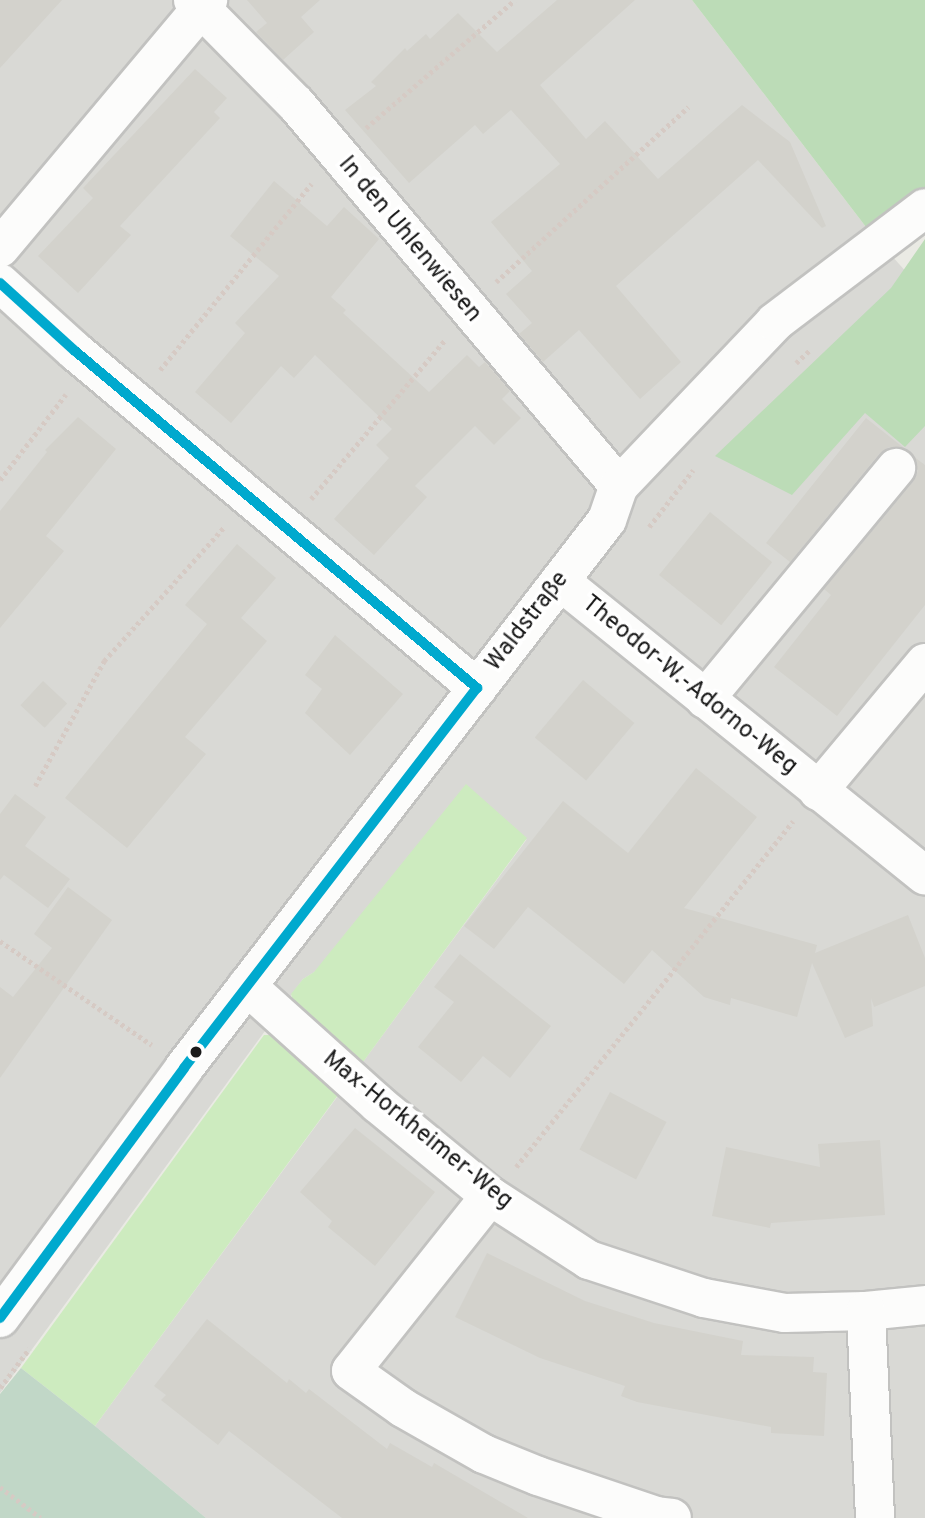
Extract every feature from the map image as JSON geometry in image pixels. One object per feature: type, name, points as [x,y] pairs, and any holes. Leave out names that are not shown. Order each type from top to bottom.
[{"type":"street","points":[[0,248],[200,2]]},
{"type":"street","name":"In den Uhlenwiesen","points":[[200,2],[296,104],[619,486]]},
{"type":"street","name":"Waldstraße","points":[[0,1318],[184,1068],[607,520],[619,486],[775,322],[925,208]]},
{"type":"street","points":[[0,283],[90,363],[477,688]]},
{"type":"street","points":[[705,699],[896,468]]},
{"type":"street","name":"Theodor-W.-Adorno-Weg","points":[[560,581],[925,875]]},
{"type":"street","name":"Theodor-W.-Adorno-Weg","points":[[818,791],[925,663]]},
{"type":"street","name":"Max-Horkheimer-Weg","points":[[247,986],[378,1104],[490,1196],[589,1260],[704,1298],[785,1313],[866,1311],[925,1305]]},
{"type":"street","points":[[490,1196],[351,1371],[403,1408],[484,1454],[538,1476],[656,1516],[672,1518]]},
{"type":"street","points":[[866,1311],[875,1518]]},
{"type":"path","points":[[788,370],[818,342]]},
{"type":"path","points":[[0,481],[90,363]]},
{"type":"path","points":[[642,536],[696,467]]},
{"type":"path","points":[[35,786],[104,661],[251,496]]},
{"type":"path","points":[[490,1196],[818,791]]},
{"type":"path","points":[[0,941],[184,1068]]},
{"type":"path","points":[[0,1388],[30,1347]]},
{"type":"path","points":[[0,1487],[41,1518]]},
{"type":"shaded area","points":[[0,0],[692,0],[866,227],[925,293],[925,1518],[206,1518],[95,1426],[527,839],[303,979],[0,1393]]},
{"type":"green space","points":[[692,0],[925,0],[925,204],[918,198],[866,227]]},
{"type":"green space","points":[[925,239],[925,426],[905,447],[865,413],[792,495],[715,456],[891,288]]},
{"type":"green space","points":[[466,784],[527,838],[363,1062],[294,1005],[291,994],[303,979],[314,972]]},
{"type":"green space","points":[[264,1035],[274,1035],[341,1091],[95,1426],[21,1368]]},
{"type":"green space","points":[[21,1368],[206,1518],[0,1518],[0,1394]]},
{"type":"building","points":[[0,0],[62,0],[0,68]]},
{"type":"building","points":[[247,0],[320,0],[301,17],[314,32],[283,60],[256,32],[267,23]]},
{"type":"building","points":[[557,0],[635,0],[540,85],[586,139],[605,121],[658,179],[742,105],[790,142],[826,226],[822,228],[758,160],[616,286],[681,362],[640,399],[579,330],[543,362],[519,334],[532,323],[506,294],[532,271],[491,222],[560,164],[511,110],[483,134],[475,125],[409,183],[345,110],[376,86],[371,82],[405,48],[407,51],[426,34],[430,39],[458,13],[497,52]]},
{"type":"building","points":[[195,69],[227,98],[214,112],[220,118],[120,226],[131,235],[78,293],[38,256],[93,198],[83,188]]},
{"type":"building","points":[[274,181],[327,226],[344,207],[379,239],[331,297],[346,310],[343,313],[429,392],[467,355],[479,367],[485,362],[510,391],[502,399],[521,418],[494,445],[475,426],[415,486],[427,497],[374,555],[334,519],[389,458],[376,445],[392,429],[315,355],[294,378],[281,366],[231,423],[195,392],[245,333],[235,323],[279,276],[230,236]]},
{"type":"building","points":[[78,417],[116,449],[46,536],[64,551],[0,628],[0,511],[47,452],[45,450]]},
{"type":"building","points":[[866,418],[904,448],[889,447],[879,454],[790,562],[766,543]]},
{"type":"building","points":[[913,456],[925,465],[925,605],[837,716],[774,667],[831,595],[824,589],[913,482],[918,471]]},
{"type":"building","points":[[710,512],[772,562],[721,625],[659,575]]},
{"type":"building","points":[[237,544],[276,578],[241,618],[267,641],[185,737],[206,754],[127,848],[65,798],[207,624],[185,605]]},
{"type":"building","points":[[335,635],[403,694],[350,755],[305,713],[322,689],[305,675]]},
{"type":"building","points":[[583,680],[634,723],[586,781],[535,737]]},
{"type":"building","points":[[43,681],[67,704],[45,728],[20,705]]},
{"type":"building","points":[[696,768],[757,817],[684,908],[817,945],[815,953],[908,915],[925,958],[925,986],[874,1007],[871,998],[873,1026],[845,1038],[812,963],[797,1017],[731,998],[730,1005],[704,997],[652,950],[624,984],[528,907],[494,949],[464,926],[563,801],[628,853]]},
{"type":"building","points":[[15,794],[46,817],[25,846],[70,879],[48,908],[4,875],[0,880],[0,814]]},
{"type":"building","points":[[68,887],[112,920],[0,1078],[0,987],[13,997],[52,948],[34,934]]},
{"type":"building","points":[[460,954],[551,1026],[510,1078],[483,1056],[461,1082],[418,1047],[454,1002],[434,987]]},
{"type":"building","points":[[610,1092],[667,1122],[636,1179],[579,1149]]},
{"type":"building","points":[[355,1128],[435,1192],[375,1266],[328,1227],[332,1221],[300,1192]]},
{"type":"building","points":[[880,1140],[885,1215],[771,1223],[770,1228],[712,1216],[726,1147],[820,1167],[818,1144]]},
{"type":"building","points":[[487,1253],[585,1301],[654,1323],[743,1341],[741,1355],[814,1357],[813,1372],[827,1373],[824,1436],[771,1433],[771,1427],[637,1402],[621,1396],[625,1386],[540,1358],[455,1317]]},
{"type":"building","points":[[207,1319],[287,1383],[289,1379],[306,1393],[309,1389],[387,1449],[390,1443],[432,1467],[434,1463],[528,1518],[342,1518],[229,1431],[218,1445],[161,1400],[166,1395],[154,1386]]},
{"type":"transit line","points":[[0,283],[75,351],[477,688]]},
{"type":"transit line","points":[[0,1318],[184,1068],[477,688]]}]
